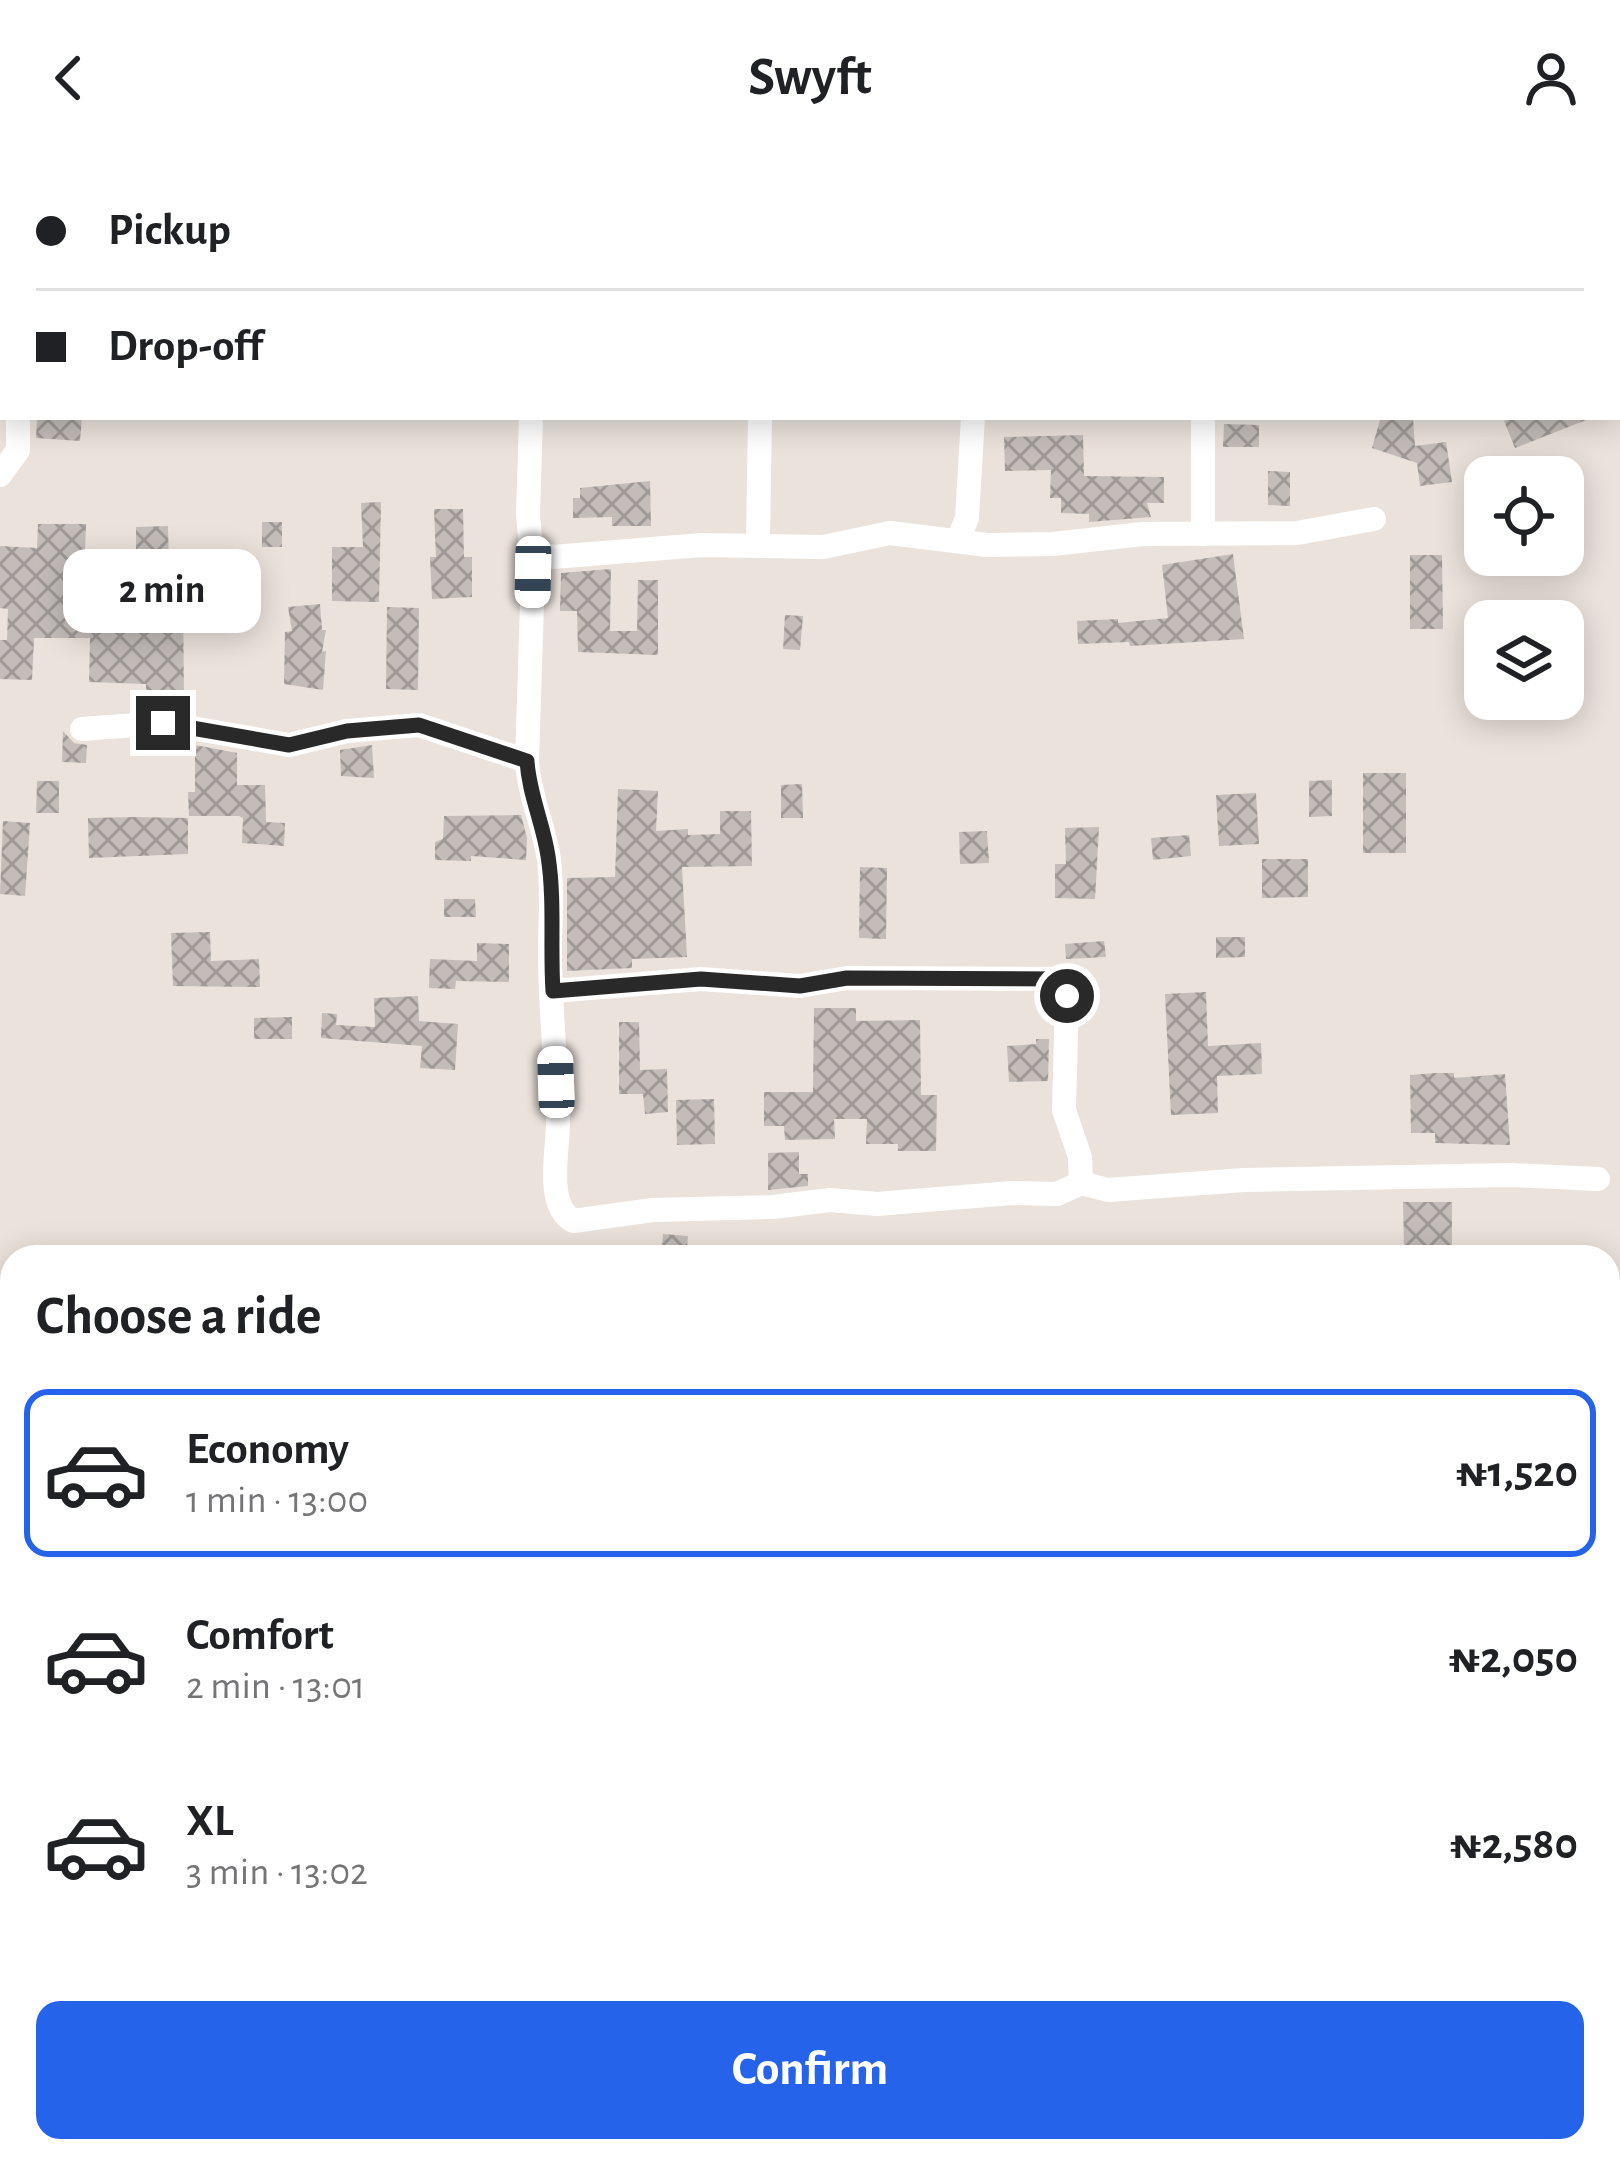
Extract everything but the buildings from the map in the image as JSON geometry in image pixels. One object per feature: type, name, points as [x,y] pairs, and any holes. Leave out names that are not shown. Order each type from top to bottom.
[{"type":"street","points":[[0,475],[18,450],[19,420]]},
{"type":"street","points":[[531,420],[528,515],[539,560],[527,761],[548,855],[553,902],[556,1203],[564,1216],[574,1221],[653,1210],[773,1207],[830,1200],[877,1204],[1057,1194],[1081,1183],[1108,1190],[1244,1180],[1512,1175],[1598,1179]]},
{"type":"street","points":[[758,544],[760,420]]},
{"type":"street","points":[[958,540],[967,518],[974,420]]},
{"type":"street","points":[[1203,420],[1203,534]]},
{"type":"street","points":[[539,560],[758,544],[823,547],[890,533],[987,545],[1053,544],[1143,534],[1297,532],[1373,519]]},
{"type":"street","points":[[82,729],[163,723],[289,745],[347,731],[419,725],[527,761]]},
{"type":"street","points":[[553,991],[701,979],[800,986],[847,978],[1062,979],[1067,996],[1064,1110],[1080,1156],[1081,1183]]},
{"type":"route","points":[[163,723],[289,745],[347,731],[419,725],[527,761],[548,855],[553,991],[701,979],[800,986],[847,978],[974,977],[1062,979],[1067,996]]}]
